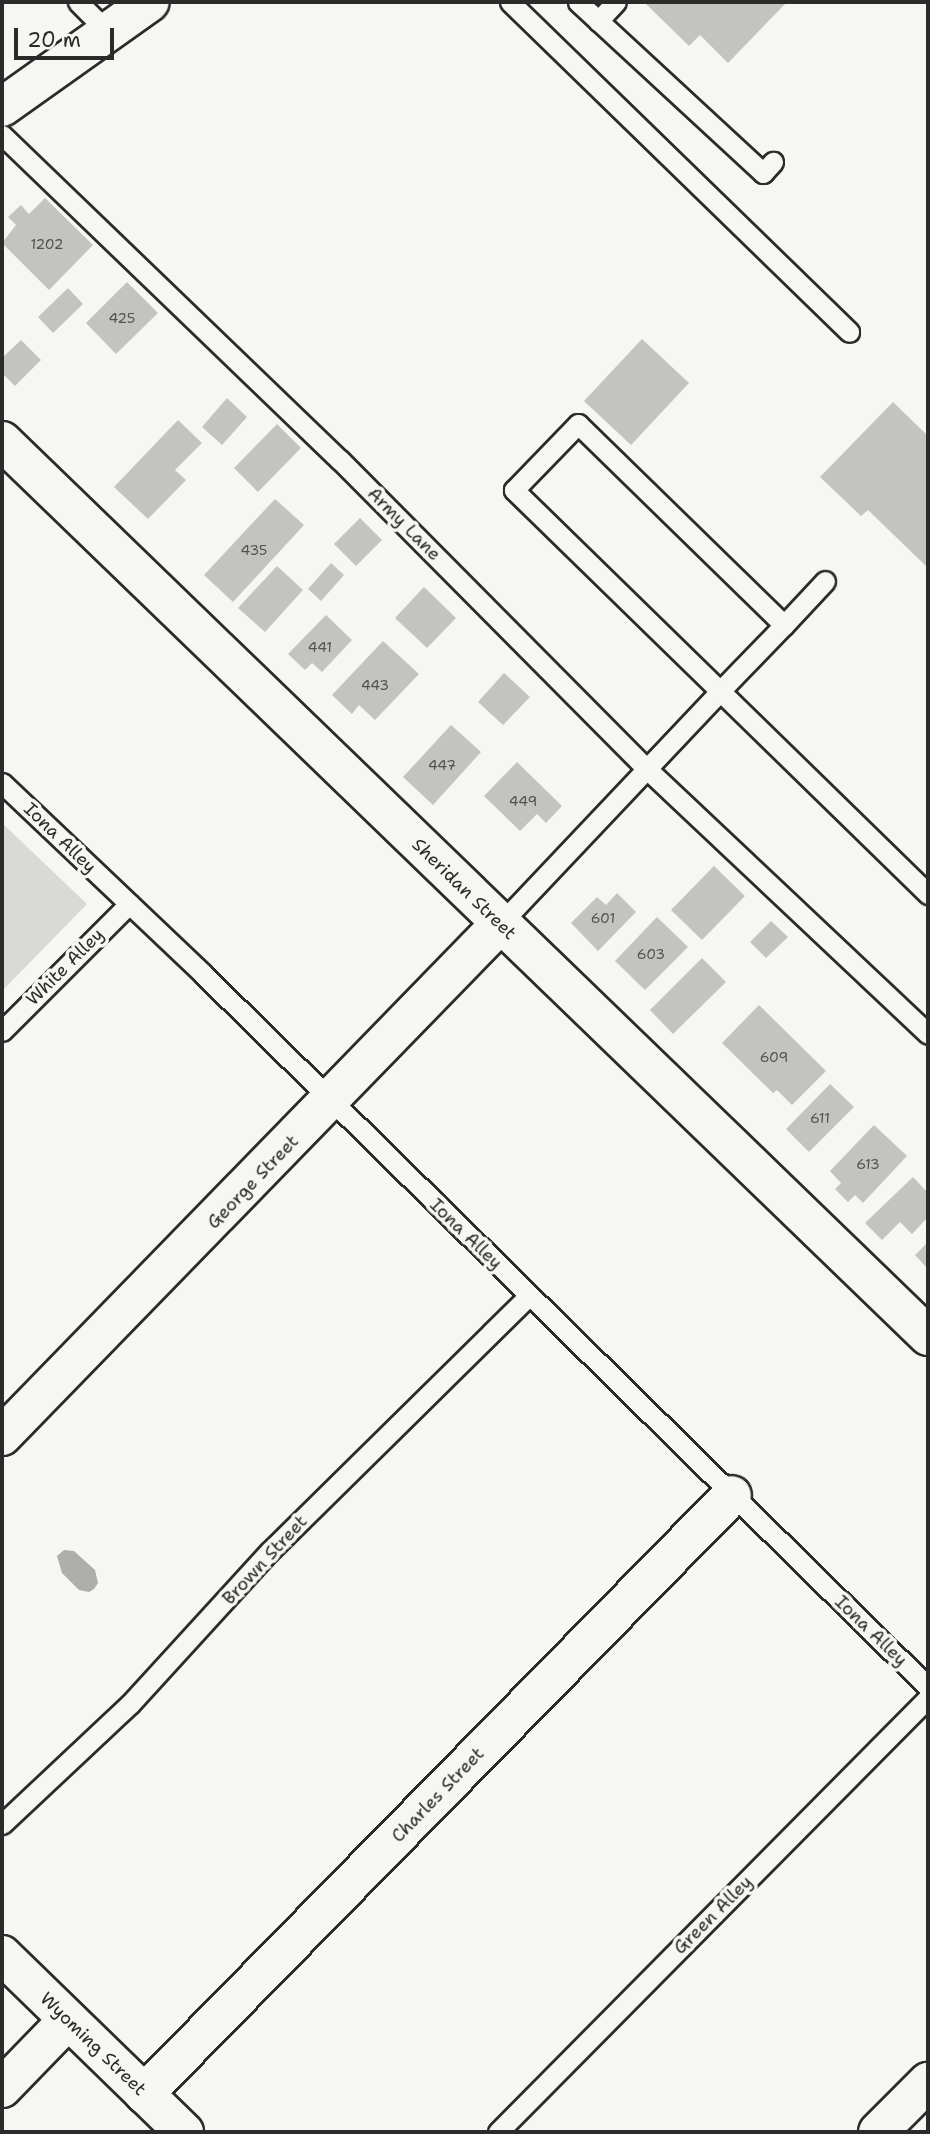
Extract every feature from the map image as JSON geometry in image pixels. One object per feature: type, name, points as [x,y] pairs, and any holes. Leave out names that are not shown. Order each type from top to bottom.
[{"type":"street","points":[[2,107],[150,2]]},
{"type":"street","name":"Sheridan Street","points":[[2,441],[928,1336]]},
{"type":"street","name":"George Street","points":[[2,1436],[330,1102],[500,924]]},
{"type":"street","name":"Charles Street","points":[[144,2094],[732,1495]]},
{"type":"street","name":"Wyoming Street","points":[[2,1955],[184,2132]]},
{"type":"street","points":[[2,2088],[68,2020]]},
{"type":"street","points":[[878,2132],[928,2082]]},
{"type":"lane","points":[[78,2],[108,32]]},
{"type":"lane","points":[[510,2],[849,332]]},
{"type":"lane","points":[[578,2],[763,173],[773,162]]},
{"type":"lane","points":[[598,20],[616,2]]},
{"type":"lane","name":"Army Lane","points":[[2,135],[340,460],[647,769],[928,1034]]},
{"type":"lane","points":[[784,625],[578,424],[514,490],[928,894]]},
{"type":"lane","points":[[500,924],[825,580]]},
{"type":"lane","name":"Iona Alley","points":[[2,783],[129,904],[928,1687]]},
{"type":"lane","name":"White Alley","points":[[2,1031],[129,904]]},
{"type":"lane","name":"Brown Street","points":[[2,1824],[130,1704],[269,1552],[529,1296]]},
{"type":"lane","name":"Green Alley","points":[[498,2132],[928,1698]]},
{"type":"shaded area","points":[[2,823],[87,904],[2,991]]},
{"type":"shaded area","points":[[64,1550],[74,1551],[95,1570],[98,1583],[94,1589],[89,1592],[79,1590],[62,1573],[57,1556]]},
{"type":"building","points":[[787,2],[728,63],[700,35],[689,46],[646,4]]},
{"type":"building","points":[[45,198],[93,245],[49,290],[2,243],[16,225],[8,217],[21,205],[29,214]]},
{"type":"building","points":[[127,282],[158,313],[116,354],[86,323]]},
{"type":"building","points":[[68,288],[83,304],[53,333],[38,317]]},
{"type":"building","points":[[642,339],[689,383],[631,445],[584,401]]},
{"type":"building","points":[[21,340],[41,360],[15,386],[2,373],[2,358]]},
{"type":"building","points":[[227,398],[247,417],[222,445],[202,427]]},
{"type":"building","points":[[893,402],[928,436],[928,568],[868,510],[861,516],[820,477]]},
{"type":"building","points":[[178,420],[202,443],[175,470],[186,480],[148,519],[114,487]]},
{"type":"building","points":[[277,424],[301,448],[258,492],[234,468]]},
{"type":"building","points":[[275,499],[304,525],[233,602],[204,575]]},
{"type":"building","points":[[360,518],[382,540],[356,566],[334,544]]},
{"type":"building","points":[[331,563],[344,575],[321,601],[308,589]]},
{"type":"building","points":[[277,566],[303,590],[265,632],[238,608]]},
{"type":"building","points":[[424,587],[456,618],[427,648],[395,618]]},
{"type":"building","points":[[326,615],[352,640],[322,672],[312,663],[305,670],[288,654]]},
{"type":"building","points":[[383,641],[419,674],[375,720],[359,705],[352,714],[332,695]]},
{"type":"building","points":[[504,673],[530,697],[503,725],[478,702]]},
{"type":"building","points":[[451,725],[481,752],[433,805],[403,777]]},
{"type":"building","points":[[517,762],[562,806],[546,823],[537,814],[520,831],[484,796]]},
{"type":"building","points":[[714,866],[745,896],[702,940],[671,910]]},
{"type":"building","points":[[617,893],[636,912],[598,951],[571,923],[597,897],[606,905]]},
{"type":"building","points":[[657,917],[688,947],[645,990],[615,961]]},
{"type":"building","points":[[771,921],[788,937],[766,958],[750,942]]},
{"type":"building","points":[[702,958],[726,982],[673,1034],[650,1010]]},
{"type":"building","points":[[759,1005],[826,1071],[792,1105],[777,1090],[773,1093],[722,1043]]},
{"type":"building","points":[[830,1084],[854,1107],[809,1152],[786,1129]]},
{"type":"building","points":[[874,1125],[907,1156],[863,1203],[855,1195],[848,1202],[835,1189],[841,1183],[830,1171]]},
{"type":"building","points":[[913,1177],[928,1193],[928,1217],[912,1234],[900,1222],[882,1240],[865,1223]]},
{"type":"building","points":[[928,1242],[928,1269],[915,1255]]}]
